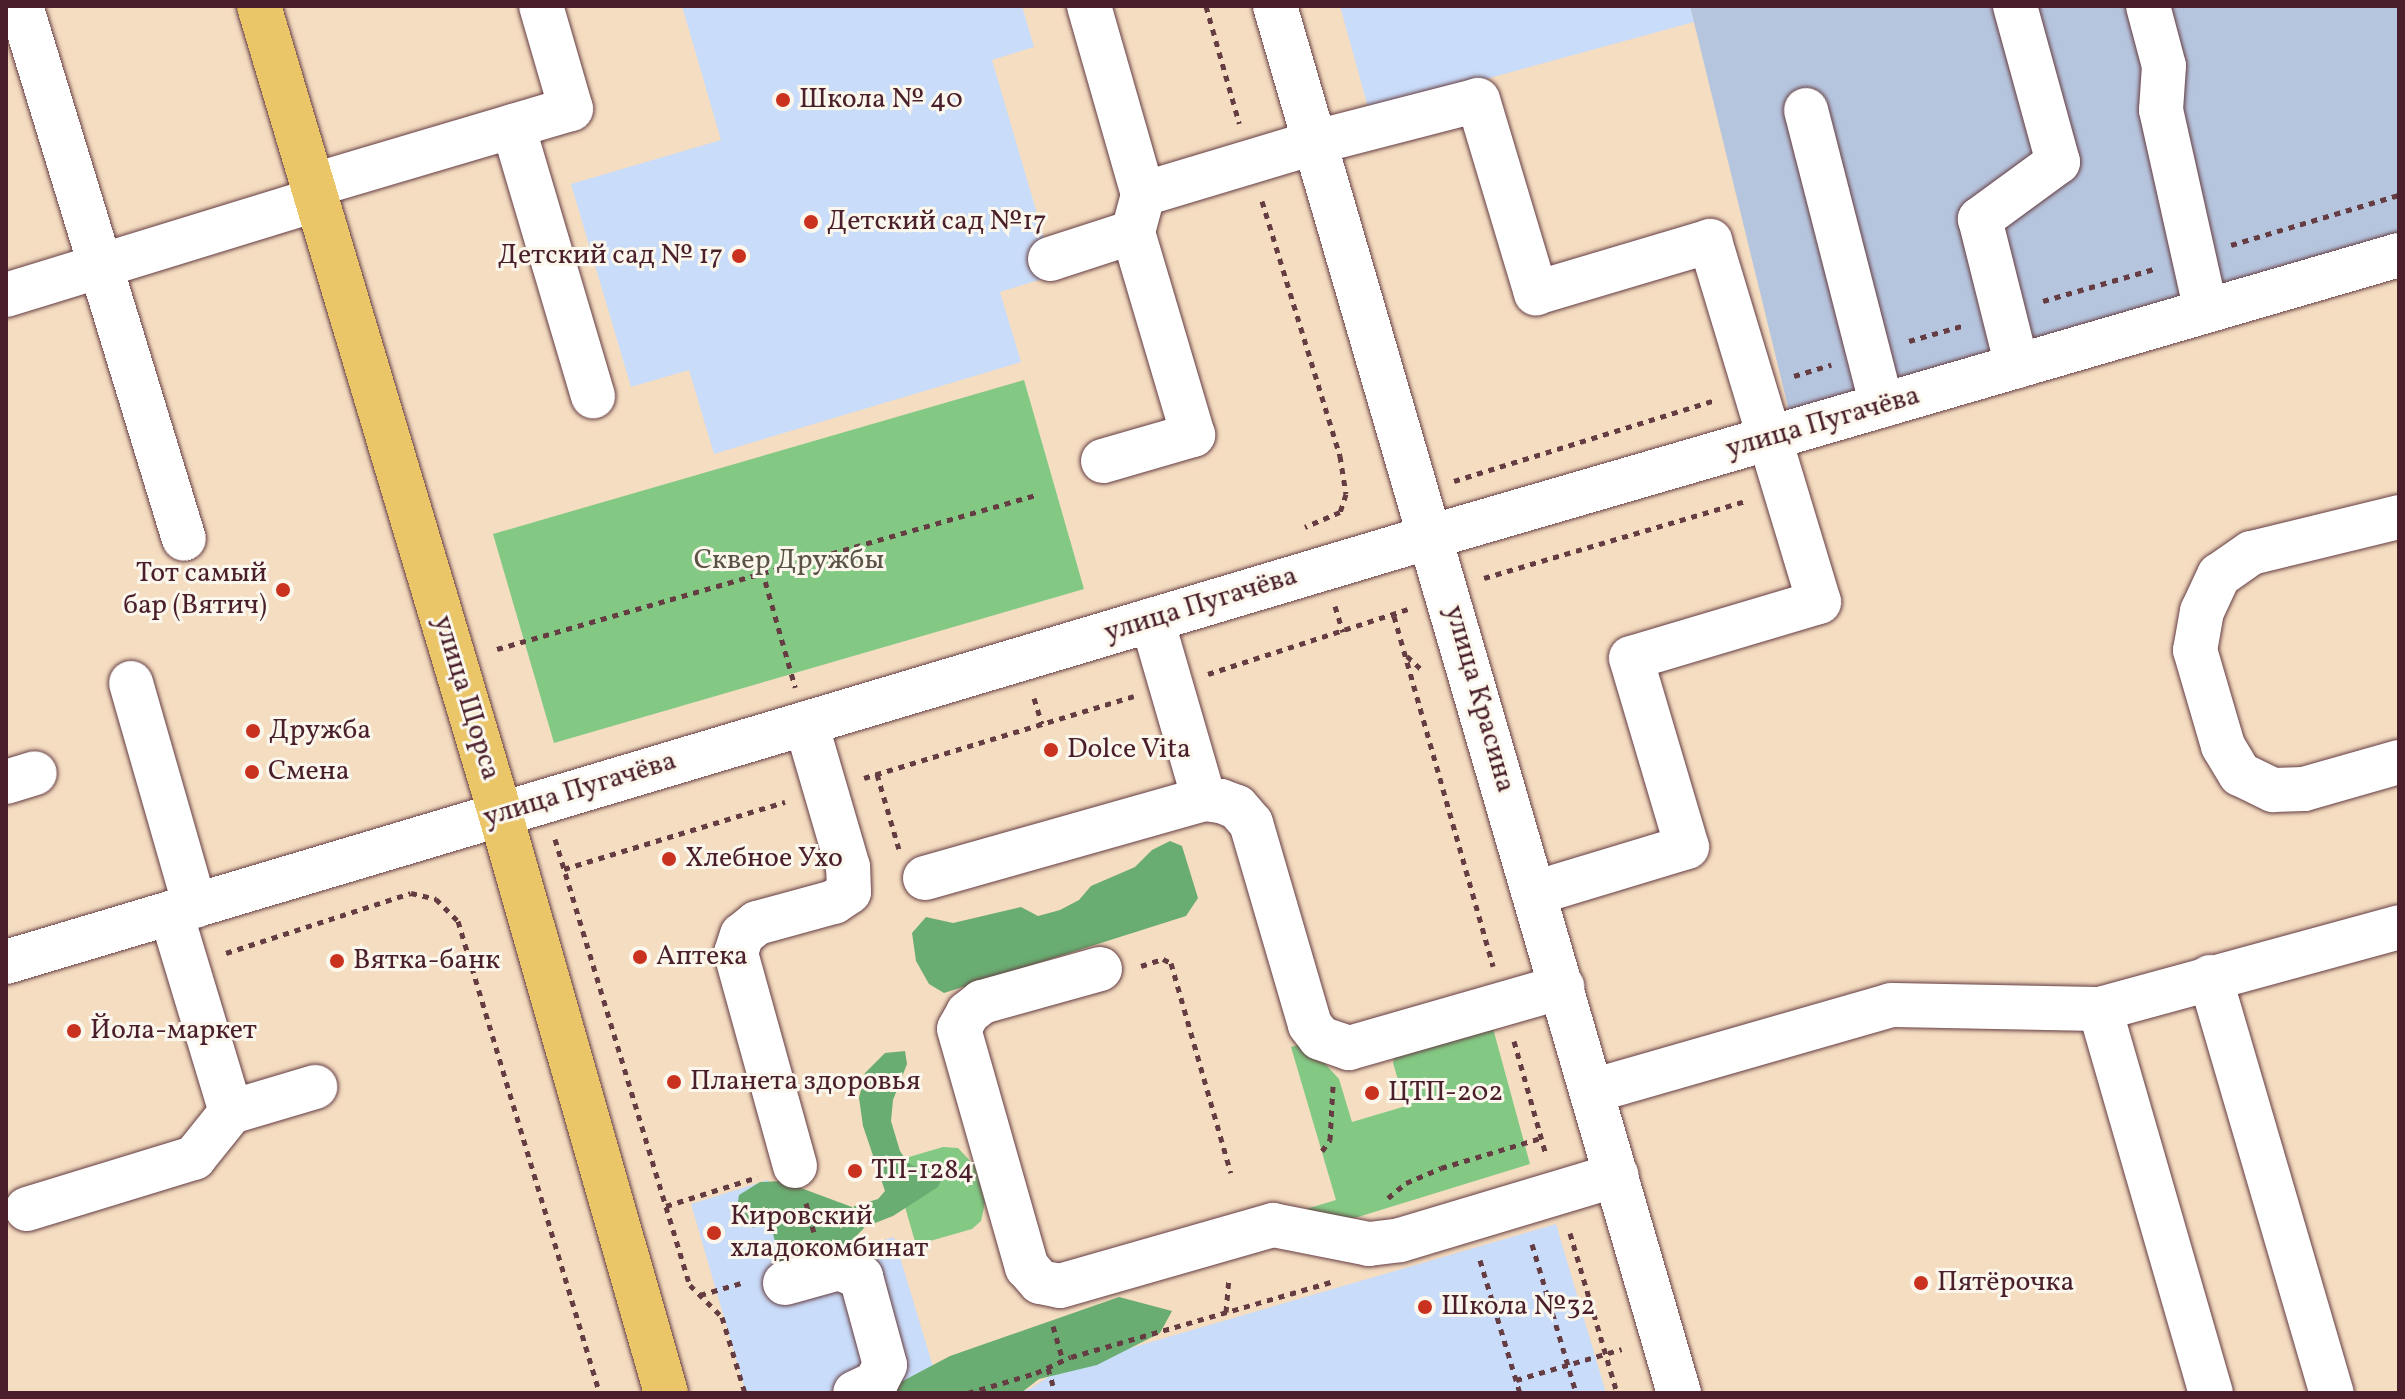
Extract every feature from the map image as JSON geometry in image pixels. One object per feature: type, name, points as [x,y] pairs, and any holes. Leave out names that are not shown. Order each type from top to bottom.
[{"type":"main road","name":"улица Щорса","points":[[259,6],[500,813],[666,1393]]},
{"type":"street","points":[[21,6],[184,539]]},
{"type":"street","points":[[6,295],[571,109],[541,6]]},
{"type":"street","points":[[1089,6],[1193,435],[1103,461]]},
{"type":"street","name":"улица Красина","points":[[1275,6],[1679,1393]]},
{"type":"street","points":[[2015,6],[2058,162],[1980,219],[2017,366]]},
{"type":"street","points":[[2148,6],[2164,66],[2161,110],[2206,311]]},
{"type":"street","points":[[1050,259],[1138,213],[1250,161],[1478,100],[1536,293],[1710,241],[1819,602],[1631,658],[1687,847],[1535,893]]},
{"type":"street","points":[[1806,110],[1882,405]]},
{"type":"street","points":[[513,126],[593,396]]},
{"type":"street","name":"улица Пугачёва","points":[[6,962],[544,801],[798,696],[1152,620],[2399,255]]},
{"type":"street","points":[[2399,517],[2251,553],[2219,575],[2202,611],[2195,650],[2223,746],[2240,774],[2273,790],[2304,789],[2399,762]]},
{"type":"street","points":[[1152,620],[1204,799]]},
{"type":"street","points":[[131,683],[183,909],[187,965],[231,1112]]},
{"type":"street","points":[[795,1166],[736,953],[742,935],[757,923],[834,902],[849,892],[848,867],[798,696]]},
{"type":"street","points":[[913,867],[1204,799],[1221,801],[1237,807],[1251,823],[1310,1025],[1320,1038],[1335,1046],[1349,1048],[1562,987]]},
{"type":"street","points":[[1592,1091],[1891,1005],[2100,1009],[2399,927]]},
{"type":"street","points":[[1119,968],[982,1002],[968,1013],[959,1029],[1027,1267],[1040,1282],[1060,1286],[1273,1225],[1369,1244],[1400,1240],[1616,1175]]},
{"type":"street","points":[[2210,977],[2332,1393]]},
{"type":"street","points":[[2100,1009],[2211,1393]]},
{"type":"street","points":[[27,1209],[194,1158],[231,1112],[315,1087]]},
{"type":"street","points":[[805,1277],[839,1268],[861,1277],[885,1365],[876,1383],[855,1393]]},
{"type":"path","points":[[1206,6],[1340,456],[1346,494],[1340,512],[1296,530]]},
{"type":"path","points":[[497,649],[762,570],[1036,495]]},
{"type":"path","points":[[762,570],[798,696]]},
{"type":"path","points":[[493,634],[501,663]]},
{"type":"path","points":[[1033,696],[1042,724]]},
{"type":"path","points":[[877,774],[913,867]]},
{"type":"path","points":[[544,801],[690,1285],[722,1317],[745,1393]]},
{"type":"path","points":[[187,965],[411,893],[436,899],[458,921],[600,1393]]},
{"type":"path","points":[[1119,968],[1163,959],[1171,963],[1231,1173]]},
{"type":"path","points":[[1322,1151],[1330,1140],[1335,1046]]},
{"type":"path","points":[[1381,1202],[1406,1183],[1441,1168],[1541,1138]]},
{"type":"path","points":[[666,1206],[795,1166],[805,1277]]},
{"type":"path","points":[[1226,1312],[1234,1235]]},
{"type":"path","points":[[1530,1237],[1576,1393]]},
{"type":"path","points":[[1478,1252],[1520,1393]]},
{"type":"path","points":[[968,1393],[1048,1368],[1071,1357],[1343,1279]]},
{"type":"path","points":[[1516,1380],[1633,1346]]},
{"type":"path","points":[[1048,1368],[1055,1393]]},
{"type":"shaded area","name":"Детский сад №17","points":[[682,6],[1022,6],[1034,47],[992,60],[1055,275],[1000,292],[1021,362],[714,454],[689,370],[631,387],[571,184],[721,140]]},
{"type":"shaded area","points":[[1340,6],[1690,6],[1694,22],[1369,111]]},
{"type":"shaded area","points":[[1690,6],[2399,6],[2399,233],[1790,415]]},
{"type":"shaded area","points":[[768,1180],[795,1268],[894,1237],[940,1390],[746,1393],[691,1204]]},
{"type":"shaded area","name":"Школа №32","points":[[1556,1224],[1606,1393],[1016,1393],[1030,1389],[1062,1368]]},
{"type":"green space","name":"Сквер Дружбы","points":[[1024,380],[1084,589],[554,743],[493,534]]},
{"type":"green space","points":[[1170,841],[1182,846],[1198,898],[1186,916],[944,993],[929,984],[916,961],[912,933],[926,917],[953,923],[1021,907],[1038,916],[1060,910],[1079,900],[1091,886],[1135,867],[1152,850]]},
{"type":"green space","points":[[1491,1021],[1530,1164],[1358,1217],[1342,1220],[1296,1212],[1336,1200],[1291,1047],[1306,1043],[1339,1079],[1352,1122],[1406,1106],[1393,1063],[1396,1050]]},
{"type":"green space","points":[[905,1051],[907,1064],[893,1100],[891,1121],[900,1151],[908,1163],[916,1167],[940,1162],[944,1174],[938,1187],[893,1216],[865,1227],[836,1257],[780,1264],[772,1229],[763,1225],[751,1228],[737,1208],[739,1195],[760,1182],[782,1181],[852,1207],[878,1199],[885,1191],[863,1126],[859,1098],[865,1073],[885,1053]]},
{"type":"green space","points":[[943,1147],[958,1148],[975,1166],[985,1203],[981,1221],[972,1229],[916,1245],[892,1162]]},
{"type":"green space","points":[[1119,1297],[1172,1311],[1160,1333],[1097,1365],[1039,1379],[1021,1393],[880,1393],[950,1356]]},
{"type":"place","name":"Школа № 40","points":[[783,100]]},
{"type":"place","name":"Детский сад №17","points":[[811,222]]},
{"type":"place","name":"Детский сад № 17","points":[[739,256]]},
{"type":"place","name":"Тот самый бар (Вятич)","points":[[283,590]]},
{"type":"place","name":"Дружба","points":[[253,731]]},
{"type":"place","name":"Dolce Vita","points":[[1051,750]]},
{"type":"place","name":"Смена","points":[[252,772]]},
{"type":"place","name":"Хлебное Ухо","points":[[669,859]]},
{"type":"place","name":"Аптека","points":[[640,957]]},
{"type":"place","name":"Вятка-банк","points":[[337,961]]},
{"type":"place","name":"Йола-маркет","points":[[74,1031]]},
{"type":"place","name":"Планета здоровья","points":[[674,1082]]},
{"type":"place","name":"ЦТП-202","points":[[1372,1093]]},
{"type":"place","name":"ТП-1284","points":[[855,1171]]},
{"type":"place","name":"Кировский хладокомбинат","points":[[714,1233]]},
{"type":"place","name":"Пятёрочка","points":[[1921,1283]]},
{"type":"place","name":"Школа №32","points":[[1425,1307]]}]
